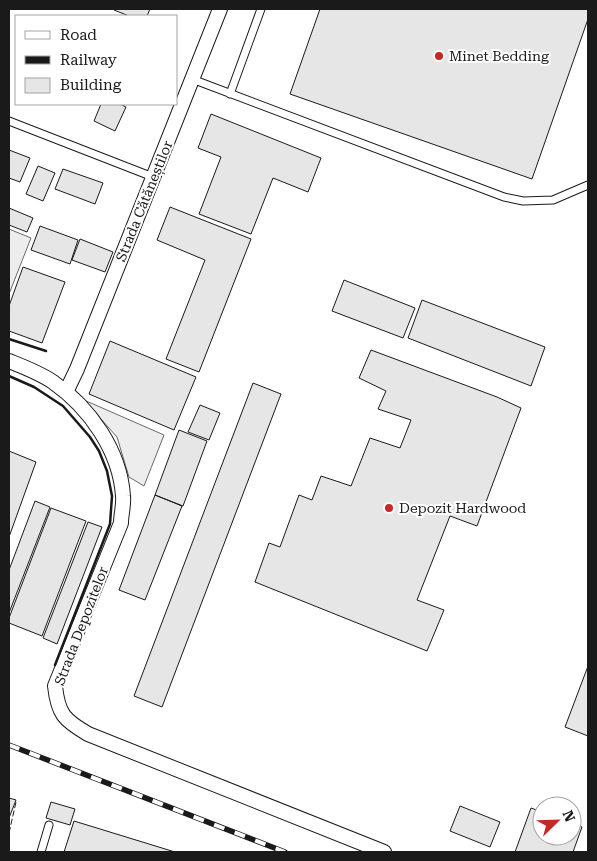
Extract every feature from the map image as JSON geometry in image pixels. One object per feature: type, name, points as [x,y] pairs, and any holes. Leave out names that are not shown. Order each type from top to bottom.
[{"type":"street","name":"Strada Cătăneștilor","points":[[66,392],[77,369],[220,9]]},
{"type":"street","name":"Strada Depozitelor","points":[[9,360],[52,381],[66,392],[84,411],[105,440],[119,472],[123,498],[120,523],[55,686],[61,712],[71,724],[88,734],[384,852]]},
{"type":"lane","points":[[230,94],[261,9]]},
{"type":"lane","points":[[192,79],[504,197],[523,201],[553,200],[588,185]]},
{"type":"lane","points":[[9,121],[153,177]]},
{"type":"lane","points":[[41,852],[48,824]]},
{"type":"shaded area","points":[[9,229],[31,238],[9,294]]},
{"type":"shaded area","points":[[84,400],[164,435],[144,486],[129,477],[117,437]]},
{"type":"building","points":[[150,9],[147,15],[126,15],[114,10]]},
{"type":"building","name":"Minet Bedding","points":[[320,9],[588,9],[588,19],[532,179],[290,94]]},
{"type":"building","points":[[101,105],[122,105],[126,107],[115,131],[94,121]]},
{"type":"building","points":[[211,114],[321,158],[308,192],[273,178],[251,234],[199,214],[221,157],[198,148]]},
{"type":"building","points":[[9,150],[30,158],[20,182],[9,178]]},
{"type":"building","points":[[38,166],[55,173],[43,201],[26,194]]},
{"type":"building","points":[[63,169],[103,183],[95,204],[55,189]]},
{"type":"building","points":[[170,207],[251,239],[199,372],[166,359],[205,260],[157,240]]},
{"type":"building","points":[[9,208],[33,218],[27,232],[9,225]]},
{"type":"building","points":[[40,226],[78,240],[70,264],[31,250]]},
{"type":"building","points":[[80,239],[113,252],[105,272],[72,260]]},
{"type":"building","points":[[23,267],[65,282],[42,343],[9,331],[9,306]]},
{"type":"building","points":[[344,280],[415,308],[403,338],[332,311]]},
{"type":"building","points":[[422,300],[545,347],[531,386],[408,338]]},
{"type":"building","points":[[110,341],[196,377],[174,430],[89,394]]},
{"type":"building","name":"Depozit Hardwood","points":[[371,350],[497,397],[521,408],[477,526],[450,516],[417,600],[444,610],[427,651],[255,582],[269,543],[280,547],[299,495],[312,500],[321,476],[351,486],[370,438],[400,448],[411,420],[378,409],[386,391],[359,378]]},
{"type":"building","points":[[253,383],[281,394],[162,707],[134,696]]},
{"type":"building","points":[[200,405],[220,413],[209,440],[188,432]]},
{"type":"building","points":[[179,430],[207,441],[183,506],[155,495]]},
{"type":"building","points":[[9,451],[36,462],[9,537]]},
{"type":"building","points":[[155,495],[182,506],[145,600],[119,590]]},
{"type":"building","points":[[35,501],[50,507],[9,613],[9,570]]},
{"type":"building","points":[[51,508],[86,521],[42,636],[9,623],[9,618]]},
{"type":"building","points":[[88,522],[102,527],[57,644],[43,638]]},
{"type":"building","points":[[588,666],[588,736],[565,727]]},
{"type":"building","points":[[9,798],[16,800],[9,818]]},
{"type":"building","points":[[51,802],[75,809],[70,825],[46,818]]},
{"type":"building","points":[[460,806],[500,822],[490,847],[450,831]]},
{"type":"building","points":[[531,808],[532,846],[575,846],[573,852],[515,852]]},
{"type":"building","points":[[74,821],[175,852],[64,852]]},
{"type":"railway","points":[[9,745],[285,852]]},
{"type":"fence","points":[[9,833],[16,802]]},
{"type":"wall","points":[[9,339],[46,351]]},
{"type":"wall","points":[[9,376],[34,387],[63,406],[90,437],[99,451],[107,471],[112,496],[110,524],[55,665]]},
{"type":"place","name":"Minet Bedding","points":[[439,56]]},
{"type":"place","name":"Depozit Hardwood","points":[[389,508]]}]
